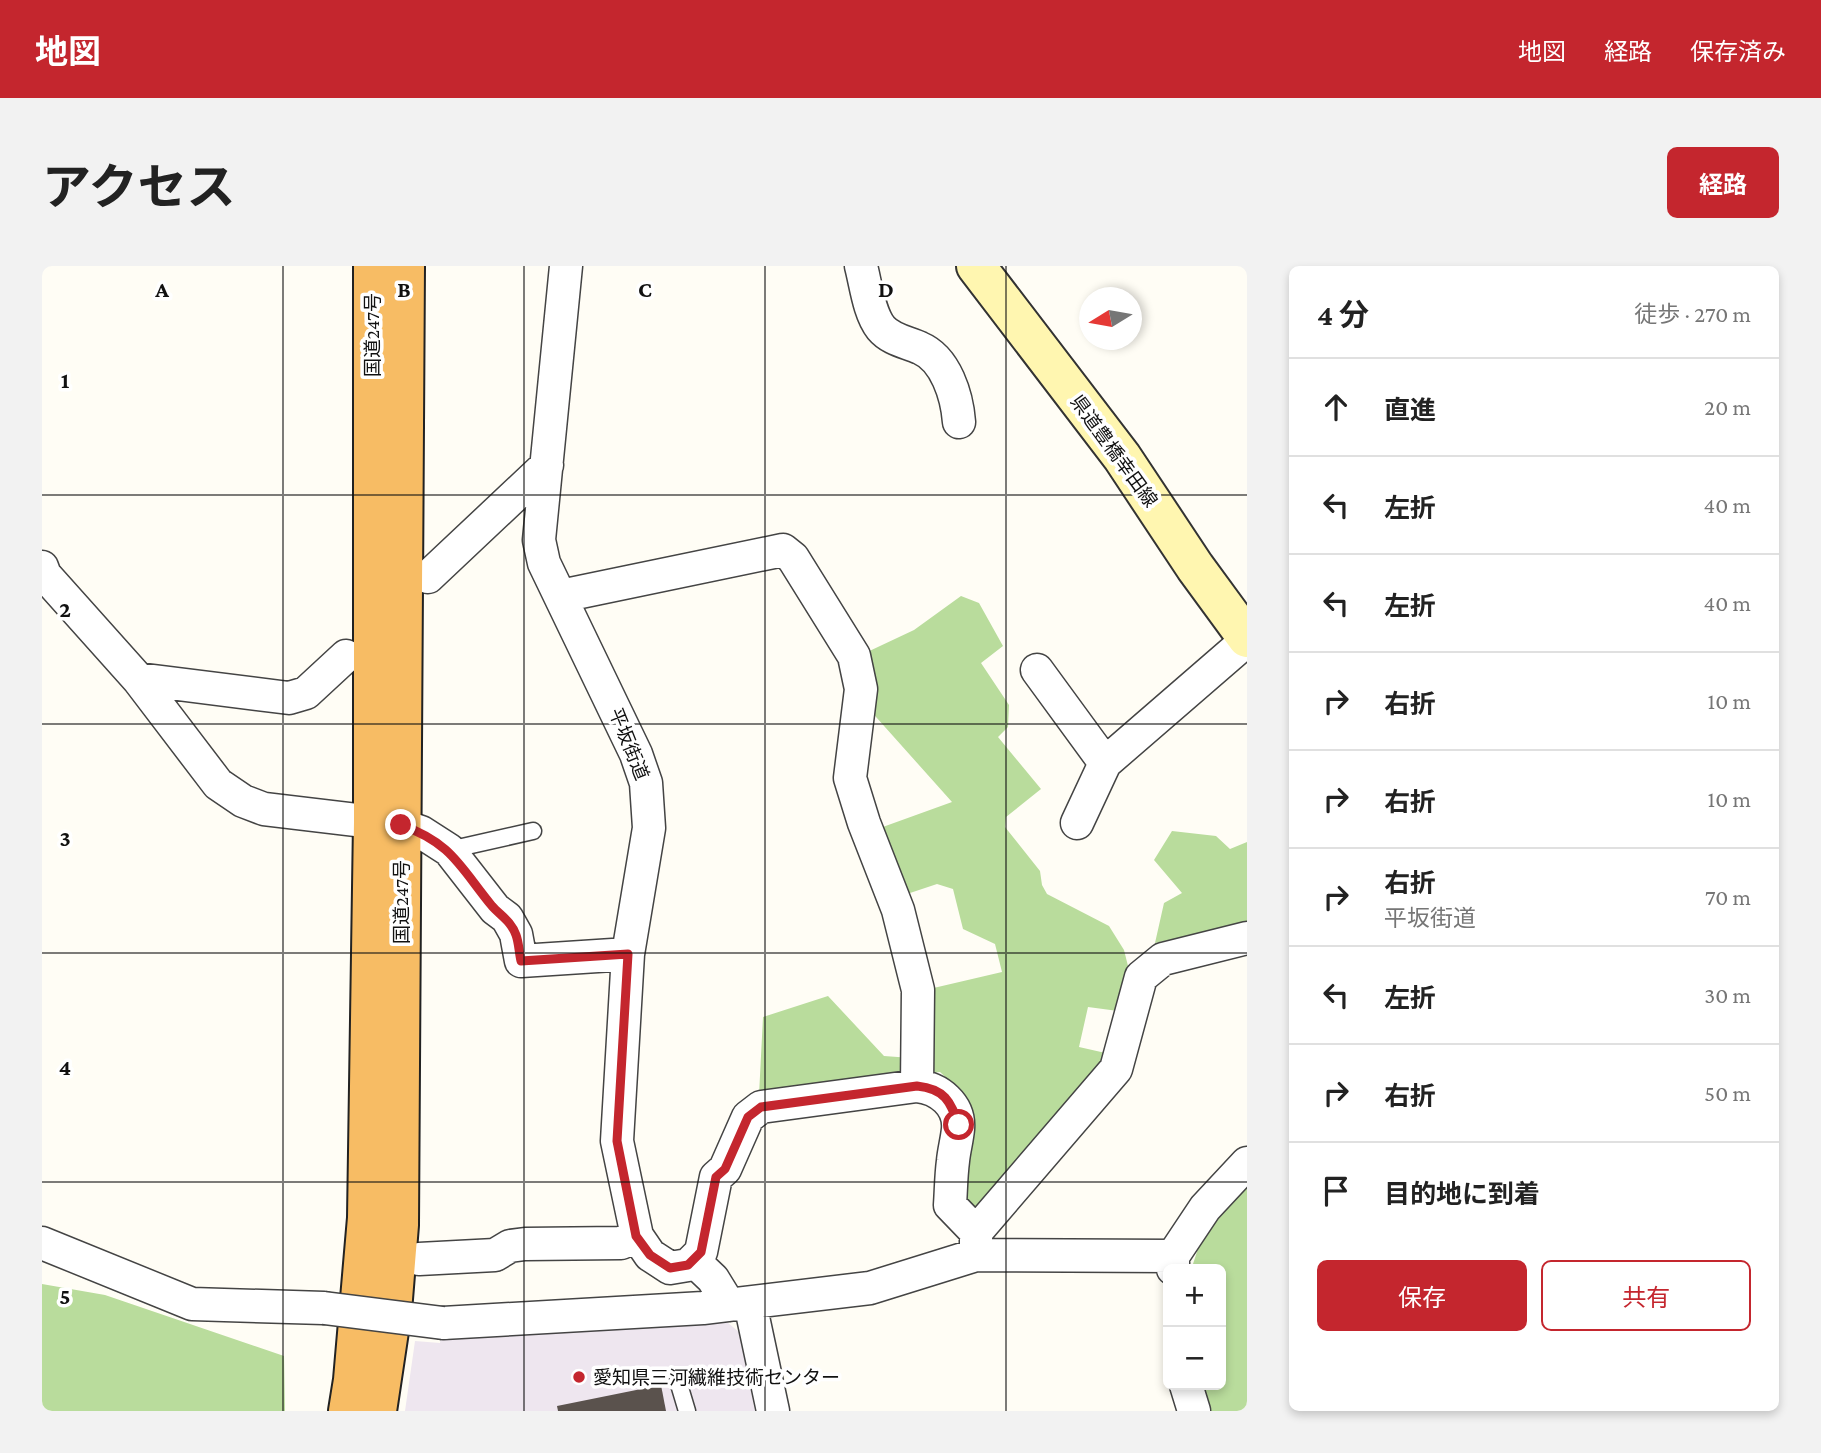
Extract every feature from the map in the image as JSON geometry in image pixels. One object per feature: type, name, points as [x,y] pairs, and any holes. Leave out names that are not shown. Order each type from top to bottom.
[{"type":"highway","name":"国道247号","points":[[373,266],[399,1225],[393,1311],[377,1411]]},
{"type":"highway","name":"国道247号","points":[[348,1411],[354,1380],[367,1218],[387,824],[405,266]]},
{"type":"main road","name":"県道豊橋幸田線","points":[[976,266],[1122,457],[1195,567],[1247,639]]},
{"type":"street","name":"平坂街道","points":[[566,266],[539,540],[544,563],[636,754],[646,783],[649,828],[628,954],[617,1141],[636,1236]]},
{"type":"street","points":[[861,266],[875,317],[881,328],[889,335],[930,353],[951,385],[958,407],[959,422]]},
{"type":"street","points":[[428,577],[547,465]]},
{"type":"street","points":[[561,596],[783,551],[793,558],[854,656],[861,689],[850,778],[864,823],[898,910],[918,990],[917,1086]]},
{"type":"street","points":[[42,567],[45,575],[138,679],[218,784],[243,801],[264,809],[387,824],[426,835],[449,850],[495,909],[507,918],[516,934],[521,961],[628,954]]},
{"type":"street","points":[[1077,823],[1105,763],[1247,639]]},
{"type":"street","points":[[138,679],[289,698],[306,693],[346,656]]},
{"type":"street","points":[[1052,677],[1105,763]]},
{"type":"street","points":[[42,1243],[192,1304],[324,1308],[443,1323],[739,1304],[870,1288],[976,1243],[1116,1069],[1141,977],[1163,960],[1247,939]]},
{"type":"street","points":[[419,1259],[495,1255],[510,1246],[525,1244],[621,1243],[636,1236],[650,1255],[670,1268],[688,1265],[701,1252],[716,1177],[725,1169],[748,1117],[761,1107],[917,1086],[930,1087],[945,1096],[952,1106],[959,1125],[952,1162],[950,1205],[976,1243]]},
{"type":"street","points":[[976,1243],[1173,1262],[1205,1208],[1247,1163]]},
{"type":"street","points":[[693,1260],[739,1304],[773,1411]]},
{"type":"street","points":[[1188,1390],[1194,1411]]},
{"type":"lane","points":[[449,850],[533,831]]},
{"type":"lane","points":[[678,1381],[687,1411]]},
{"type":"shaded area","name":"愛知県三河繊維技術センター","points":[[722,1318],[739,1332],[755,1411],[405,1411],[415,1341],[440,1343],[441,1334]]},
{"type":"green space","points":[[961,596],[979,603],[1003,646],[981,663],[1009,705],[1008,727],[998,737],[1041,789],[1006,817],[1005,827],[1040,871],[1042,885],[1047,894],[1109,926],[1124,950],[1130,974],[1118,1011],[1088,1007],[1079,1047],[1110,1054],[981,1207],[974,1209],[964,1204],[956,1087],[940,1072],[759,1095],[763,1017],[828,996],[884,1056],[925,1059],[925,990],[1002,972],[995,944],[963,929],[953,889],[937,884],[901,896],[880,828],[952,802],[868,708],[863,654],[914,630]]},
{"type":"green space","points":[[1172,831],[1216,836],[1230,849],[1247,842],[1247,923],[1155,943],[1164,903],[1182,893],[1154,860]]},
{"type":"green space","points":[[1247,1184],[1247,1411],[1211,1411],[1203,1390],[1226,1390],[1226,1264],[1194,1264],[1205,1227]]},
{"type":"green space","points":[[42,1284],[105,1295],[284,1356],[285,1411],[42,1411]]},
{"type":"building","points":[[661,1385],[666,1411],[558,1411],[557,1406]]},
{"type":"place","name":"愛知県三河繊維技術センター","points":[[579,1377]]},
{"type":"route","points":[[401,825],[421,832],[449,850],[495,909],[507,918],[516,934],[521,961],[628,954],[617,1141],[636,1236],[650,1255],[670,1268],[688,1265],[701,1252],[716,1177],[725,1169],[748,1117],[761,1107],[917,1086],[930,1087],[945,1096],[959,1125]]}]
